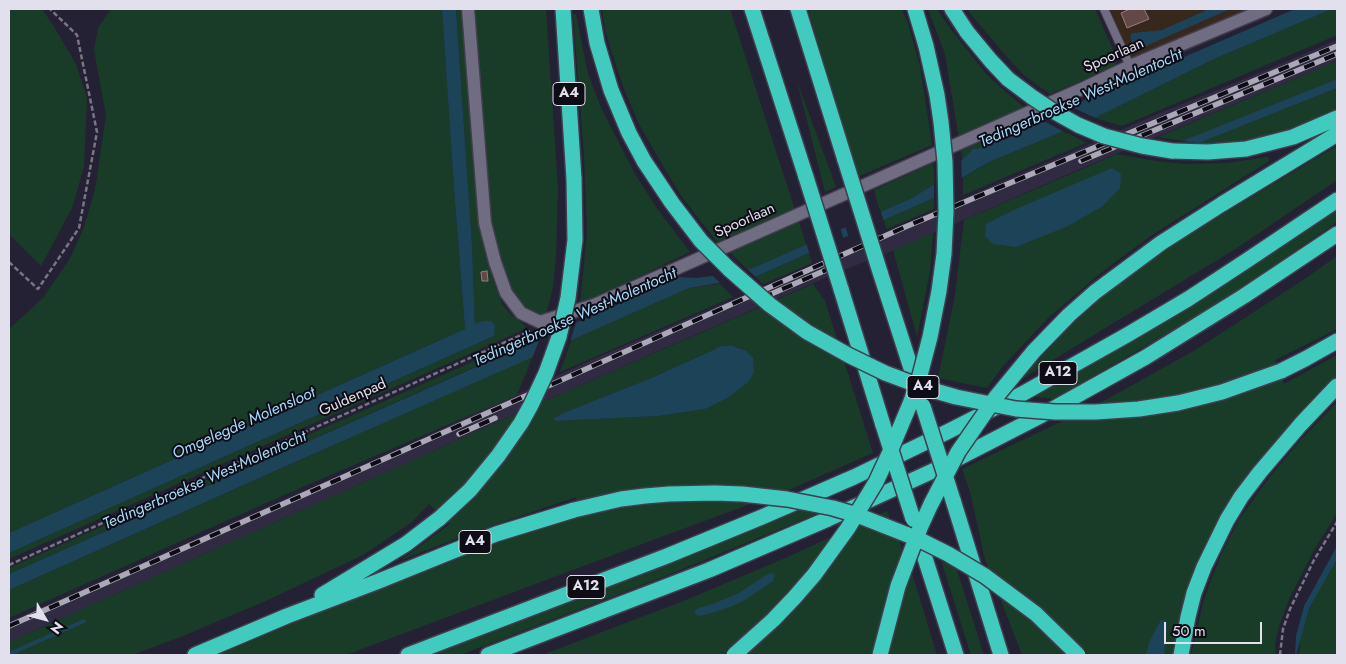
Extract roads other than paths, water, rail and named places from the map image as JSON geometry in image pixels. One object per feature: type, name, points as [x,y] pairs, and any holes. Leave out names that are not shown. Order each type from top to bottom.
[{"type":"highway","name":"A4","points":[[287,616],[406,544],[440,518],[470,490],[498,456],[524,417],[546,373],[559,337],[568,298],[575,240],[574,179],[563,9]]},
{"type":"highway","name":"A4","points":[[591,9],[597,43],[611,90],[629,133],[644,161],[686,223],[736,276],[770,305],[807,332],[884,373],[925,388],[978,402],[1016,408],[1055,412],[1139,409],[1178,403],[1222,392],[1281,371],[1337,341]]},
{"type":"highway","points":[[752,9],[956,655]]},
{"type":"highway","name":"A4","points":[[798,9],[1002,655]]},
{"type":"highway","points":[[734,655],[794,598],[814,575],[848,528],[876,482],[890,454],[907,413],[928,347],[938,298],[944,254],[946,186],[942,122],[926,46],[915,9]]},
{"type":"highway","points":[[952,9],[983,53],[1019,87],[1042,104],[1092,131],[1142,146],[1187,152],[1233,151],[1293,137],[1337,118]]},
{"type":"highway","name":"A12","points":[[880,655],[898,586],[931,504],[958,452],[996,397],[1021,366],[1076,309],[1131,264],[1190,224],[1337,134]]},
{"type":"highway","name":"A12","points":[[408,655],[667,556],[762,517],[854,477],[948,432],[1022,394],[1127,335],[1230,272],[1337,200]]},
{"type":"highway","name":"A12","points":[[488,655],[709,570],[863,504],[937,469],[1042,415],[1138,362],[1236,301],[1337,234]]},
{"type":"highway","points":[[1181,655],[1194,593],[1204,566],[1227,520],[1260,472],[1337,386]]},
{"type":"highway","name":"A4","points":[[195,655],[287,616],[525,524],[621,499],[714,492],[749,494],[811,503],[880,523],[918,539],[978,571],[1003,589],[1036,614],[1078,655]]},
{"type":"street","name":"Spoorlaan","points":[[468,9],[485,223],[495,262],[506,293],[521,313],[540,322],[594,305],[1130,66],[1266,9]]},
{"type":"lane","points":[[1105,9],[1130,66]]},
{"type":"water","points":[[442,9],[456,9],[472,245],[475,324],[491,321],[495,325],[494,336],[9,553],[9,533],[465,329]]},
{"type":"water","points":[[1209,9],[1230,9],[1139,49],[1133,46],[1130,35],[1133,33],[1162,30]]},
{"type":"water","points":[[1295,9],[1332,9],[1214,59],[1095,118],[987,163],[934,198],[755,277],[689,288],[9,590],[9,574],[679,277],[697,278],[753,268],[912,198],[946,178],[974,148],[977,149],[1041,119]]},
{"type":"water","points":[[1337,79],[1337,88],[1199,143],[1182,141]]},
{"type":"water","points":[[1112,168],[1121,174],[1120,188],[1103,206],[1068,226],[1016,247],[993,244],[985,236],[986,224],[1016,209]]},
{"type":"water","points":[[722,346],[733,346],[746,351],[753,358],[754,371],[748,382],[729,397],[705,409],[658,416],[556,421],[553,419],[563,413],[649,379]]},
{"type":"water","points":[[1337,546],[1337,559],[1309,609],[1295,655],[1296,636],[1304,606]]},
{"type":"water","points":[[773,573],[775,575],[773,581],[745,600],[715,612],[699,616],[695,614],[698,608],[739,593],[768,574]]},
{"type":"water","points":[[1161,620],[1166,621],[1167,626],[1164,655],[1146,655],[1150,640]]},
{"type":"waterway","points":[[9,654],[84,621]]},
{"type":"railway","points":[[9,626],[905,227],[1337,46]]},
{"type":"railway","points":[[1081,161],[1337,54]]},
{"type":"railway","points":[[762,298],[833,267]]},
{"type":"railway","points":[[459,434],[495,418]]},
{"type":"water label","name":"Tedingerbroekse West-Molentocht","points":[[1081,99]]},
{"type":"water label","name":"Tedingerbroekse West-Molentocht","points":[[575,318]]},
{"type":"water label","name":"Omgelegde Molensloot","points":[[244,424]]},
{"type":"water label","name":"Tedingerbroekse West-Molentocht","points":[[205,481]]}]
